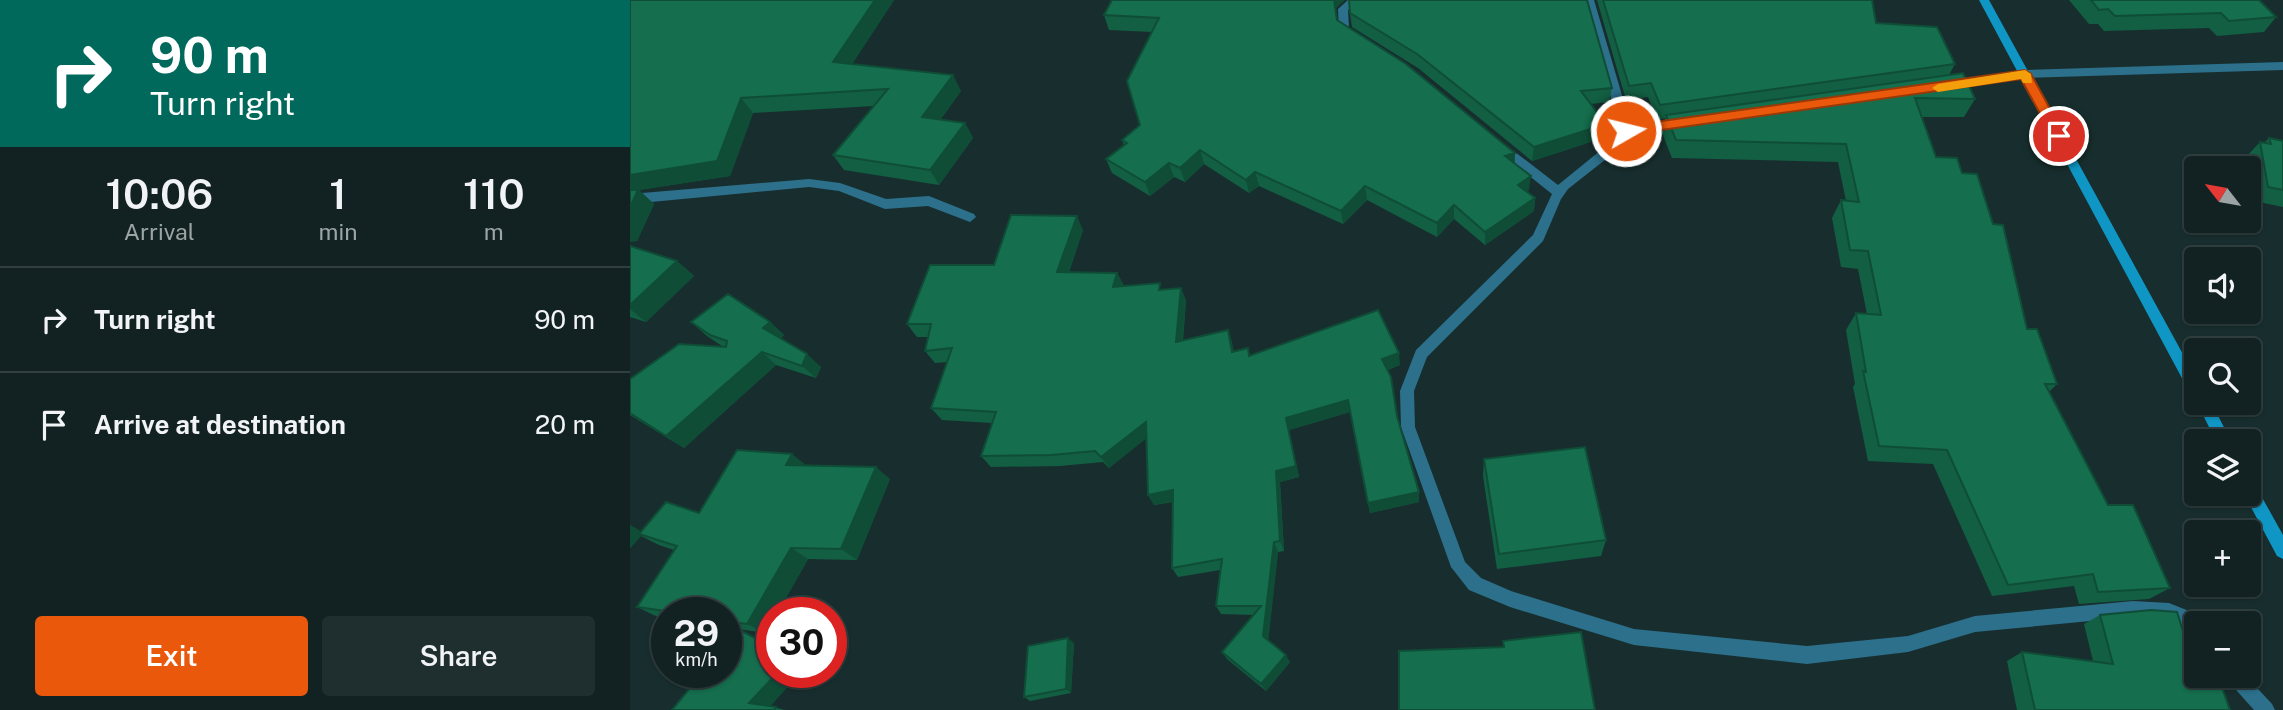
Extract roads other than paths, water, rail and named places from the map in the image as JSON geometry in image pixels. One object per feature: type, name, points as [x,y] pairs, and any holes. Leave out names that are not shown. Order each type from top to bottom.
[{"type":"main road","points":[[1984,0],[2184,369]]},
{"type":"main road","points":[[2259,506],[2283,551]]},
{"type":"street","points":[[1354,0],[1343,9],[1344,30],[1367,43]]},
{"type":"street","points":[[1589,0],[1626,131],[1619,142],[1559,193],[1550,218],[1538,239],[1506,273],[1450,322],[1421,354],[1406,391],[1408,427],[1459,567],[1475,584],[1510,599],[1634,637],[1807,655],[1908,645],[1975,624],[2133,609],[2169,611],[2184,618]]},
{"type":"street","points":[[1942,87],[2025,74],[2283,66]]},
{"type":"street","points":[[1626,131],[1695,122]]},
{"type":"street","points":[[1495,143],[1559,193]]},
{"type":"street","points":[[630,199],[809,183],[840,187],[885,204],[929,201],[970,217]]},
{"type":"street","points":[[2246,688],[2266,710]]}]
